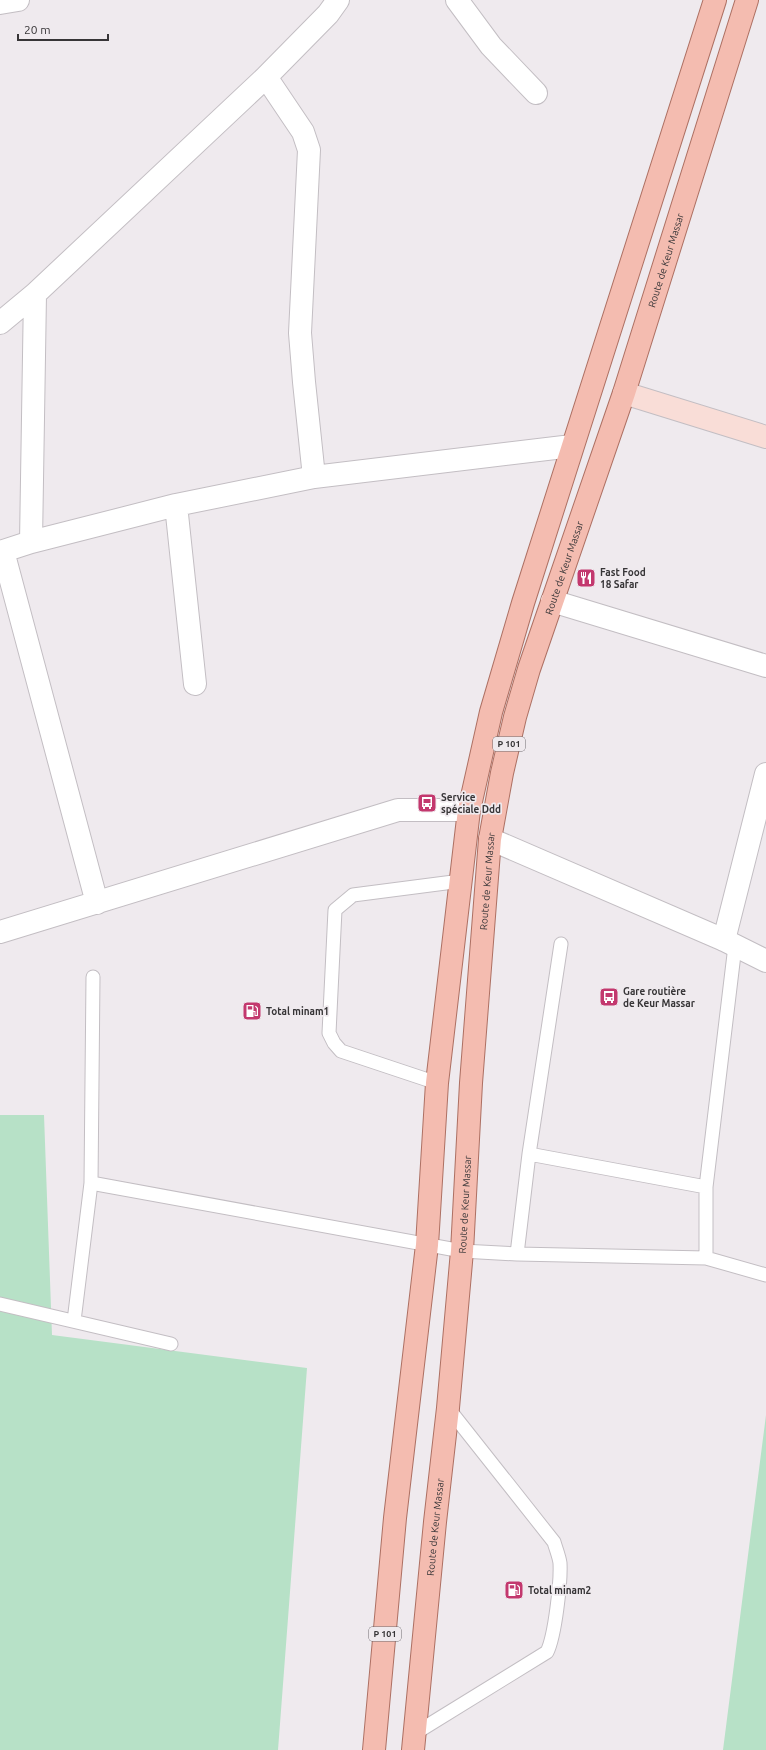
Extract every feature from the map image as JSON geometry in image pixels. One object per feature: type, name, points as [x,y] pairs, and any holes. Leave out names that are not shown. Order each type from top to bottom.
[{"type":"main road","name":"P 101","points":[[374,1750],[395,1518],[427,1246],[437,1082],[469,810],[491,712],[572,446],[715,0]]},
{"type":"main road","name":"Route de Keur Massar","points":[[413,1742],[448,1408],[462,1250],[471,1083],[490,839],[502,773],[515,717],[529,669],[624,393],[747,0]]},
{"type":"street","points":[[0,3],[18,0]]},
{"type":"street","points":[[0,323],[35,294],[266,77],[328,14],[338,0]]},
{"type":"street","points":[[457,0],[491,46],[536,93]]},
{"type":"street","points":[[266,77],[303,132],[309,150],[300,334],[314,477]]},
{"type":"street","points":[[31,542],[35,294]]},
{"type":"street","points":[[624,393],[766,437]]},
{"type":"street","points":[[97,903],[1,551],[176,505],[314,477],[572,446]]},
{"type":"street","points":[[176,505],[195,684]]},
{"type":"street","points":[[552,601],[766,666]]},
{"type":"street","points":[[729,943],[758,843],[766,774]]},
{"type":"street","points":[[0,932],[398,810],[469,810]]},
{"type":"street","points":[[490,839],[729,943],[766,961]]},
{"type":"lane","points":[[437,1082],[341,1051],[334,1043],[329,1033],[335,910],[354,895],[461,881]]},
{"type":"lane","points":[[706,1258],[706,1187],[729,943]]},
{"type":"lane","points":[[517,1254],[561,944]]},
{"type":"lane","points":[[74,1321],[91,1183],[93,977]]},
{"type":"lane","points":[[530,1154],[706,1187]]},
{"type":"lane","points":[[91,1183],[427,1246],[517,1254],[706,1258],[766,1275]]},
{"type":"lane","points":[[0,1304],[171,1344]]},
{"type":"lane","points":[[413,1742],[547,1652],[552,1642],[559,1580],[560,1562],[554,1542],[448,1408]]},
{"type":"green space","points":[[0,1115],[44,1115],[52,1335],[307,1368],[278,1750],[0,1750]]},
{"type":"green space","points":[[766,1415],[766,1750],[723,1750]]},
{"type":"place","name":"Fast Food 18 Safar","points":[[586,578]]},
{"type":"place","name":"Service spéciale Ddd","points":[[427,803]]},
{"type":"place","name":"Gare routière de Keur Massar","points":[[609,997]]},
{"type":"place","name":"Total minam1","points":[[252,1011]]},
{"type":"place","name":"Total minam2","points":[[514,1590]]}]
